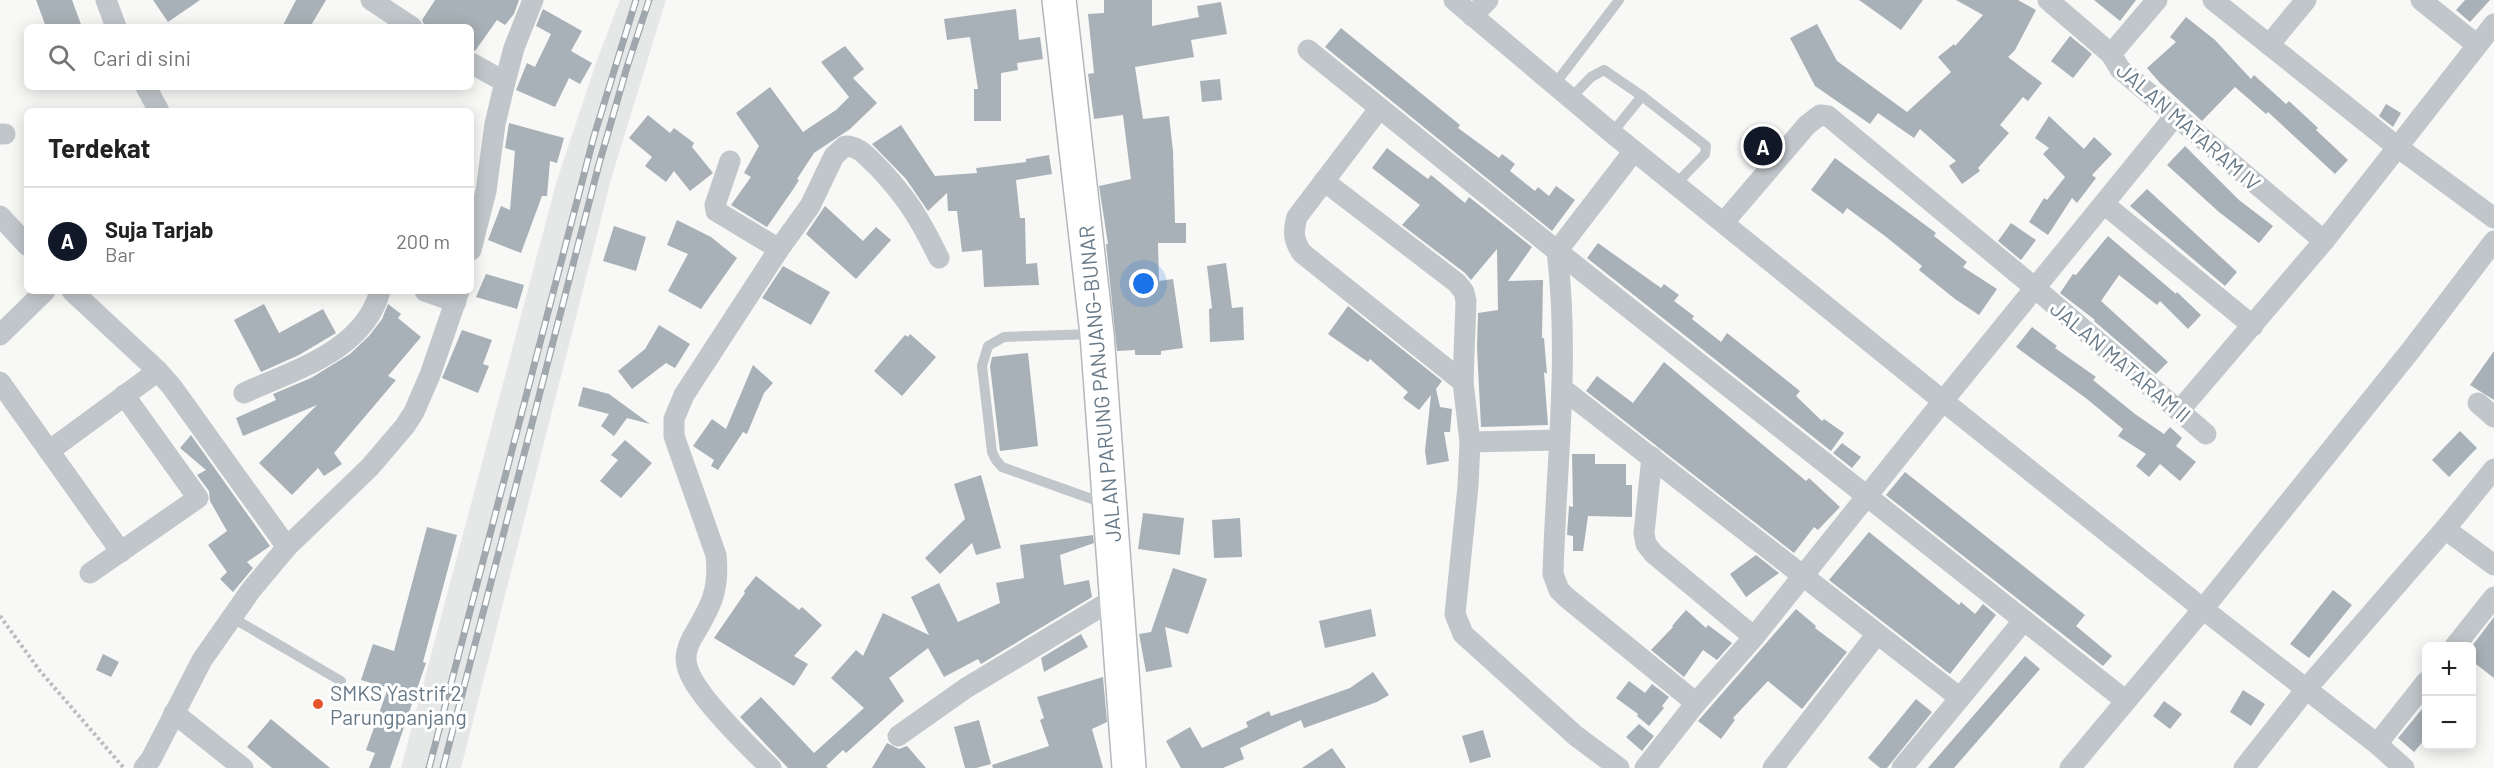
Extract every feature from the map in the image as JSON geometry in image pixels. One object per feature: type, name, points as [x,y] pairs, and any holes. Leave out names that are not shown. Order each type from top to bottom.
[{"type":"main road","name":"JALAN PARUNG PANJANG–BUNAR","points":[[1059,0],[1097,334],[1129,768]]},
{"type":"street","points":[[106,0],[115,24]]},
{"type":"street","points":[[371,0],[407,24]]},
{"type":"street","points":[[474,238],[486,191],[495,124],[505,82],[514,48],[533,0]]},
{"type":"street","points":[[1454,0],[1675,185],[1724,222],[2203,609],[2307,688],[2404,768]]},
{"type":"street","points":[[1472,16],[1488,0]]},
{"type":"street","points":[[2048,0],[2111,54]]},
{"type":"street","name":"JALAN MATARAM IV","points":[[2157,0],[2111,54],[2120,69],[2324,241]]},
{"type":"street","points":[[2213,0],[2396,146],[2494,218]]},
{"type":"street","points":[[2269,45],[2306,0]]},
{"type":"street","points":[[2421,0],[2477,45]]},
{"type":"street","points":[[2179,411],[2324,241],[2396,146],[2494,24]]},
{"type":"street","points":[[1308,50],[1557,251],[2126,701]]},
{"type":"street","points":[[474,65],[505,82]]},
{"type":"street","points":[[148,90],[157,108]]},
{"type":"street","points":[[1379,109],[1297,217],[1294,242],[1302,253],[1463,382]]},
{"type":"street","name":"JALAN MATARAM II","points":[[1724,222],[1807,125],[1820,115],[1827,116],[2035,288],[2206,434]]},
{"type":"street","points":[[1645,768],[1696,703],[1754,637],[2175,116]]},
{"type":"street","points":[[771,768],[709,701],[694,683],[687,668],[686,654],[691,639],[702,624],[714,597],[719,576],[716,555],[674,436],[674,419],[684,396],[779,249],[810,206],[834,156],[845,146],[852,146],[863,153],[898,187],[921,221],[939,258]]},
{"type":"street","points":[[1634,150],[1557,251],[1563,322],[1563,389],[1553,574],[1558,590],[1696,703]]},
{"type":"street","points":[[730,161],[715,205],[716,211],[779,249]]},
{"type":"street","points":[[1324,182],[1457,283],[1464,292],[1466,301],[1463,382],[1470,442],[1468,486],[1455,614],[1463,634],[1576,736],[1619,768]]},
{"type":"street","points":[[2104,204],[2253,326]]},
{"type":"street","points":[[0,216],[24,242]]},
{"type":"street","points":[[2076,766],[2126,701],[2404,360],[2494,241]]},
{"type":"street","points":[[0,335],[42,294]]},
{"type":"street","points":[[75,294],[158,370],[184,400],[287,547]]},
{"type":"street","points":[[244,393],[335,350],[363,324],[379,294]]},
{"type":"street","points":[[144,768],[202,660],[251,590],[287,547],[370,467],[414,412],[458,297],[442,294]]},
{"type":"street","points":[[49,451],[158,370]]},
{"type":"street","points":[[0,381],[121,552]]},
{"type":"street","points":[[1563,389],[1652,457],[1801,577],[1960,698]]},
{"type":"street","points":[[90,573],[198,498],[124,395]]},
{"type":"street","points":[[2478,403],[2494,417]]},
{"type":"street","points":[[1470,442],[1559,440]]},
{"type":"street","points":[[1652,457],[1644,533],[1646,544],[1654,554],[1754,637]]},
{"type":"street","points":[[2244,768],[2307,688],[2494,469]]},
{"type":"street","points":[[2445,528],[2494,565]]},
{"type":"street","points":[[898,736],[966,688],[1117,597]]},
{"type":"street","points":[[2458,642],[2494,597]]},
{"type":"street","points":[[1902,768],[2024,620]]},
{"type":"street","points":[[1773,768],[1877,634]]},
{"type":"street","points":[[2377,744],[2422,688]]},
{"type":"street","points":[[174,713],[243,768]]},
{"type":"lane","points":[[1555,84],[1619,0]]},
{"type":"lane","points":[[1571,98],[1591,76],[1604,70],[1642,96],[1706,146],[1705,154],[1675,185]]},
{"type":"lane","points":[[1612,133],[1642,96]]},
{"type":"lane","points":[[1097,334],[1004,337],[988,346],[982,366],[992,452],[1002,467],[1111,506]]},
{"type":"lane","points":[[231,617],[341,681]]},
{"type":"path","points":[[0,616],[40,671],[124,768]]},
{"type":"shaded area","points":[[620,0],[666,0],[612,176],[461,768],[401,768],[557,180],[596,63]]},
{"type":"building","points":[[36,0],[72,0],[81,24],[45,24]]},
{"type":"building","points":[[153,0],[200,0],[168,22]]},
{"type":"building","points":[[296,0],[326,0],[312,24],[284,24]]},
{"type":"building","points":[[435,0],[519,0],[514,14],[505,25],[497,20],[475,51],[474,24],[424,24],[422,20]]},
{"type":"building","points":[[1104,0],[1152,0],[1152,26],[1199,17],[1197,6],[1221,2],[1227,34],[1191,40],[1194,57],[1135,67],[1143,119],[1169,116],[1173,151],[1175,223],[1186,223],[1186,243],[1158,243],[1159,281],[1173,279],[1183,348],[1161,351],[1161,355],[1135,355],[1135,350],[1117,351],[1106,244],[1108,244],[1099,186],[1131,179],[1123,115],[1094,119],[1088,74],[1094,73],[1088,14],[1104,13]]},
{"type":"building","points":[[1859,0],[1923,0],[1901,30]]},
{"type":"building","points":[[1956,0],[2018,0],[2036,10],[2015,50],[2008,57],[2042,83],[2028,101],[2023,97],[2000,125],[2009,133],[1978,168],[1980,171],[1962,184],[1949,166],[1956,161],[1920,129],[1914,138],[1878,113],[1870,124],[1815,86],[1790,38],[1817,24],[1837,61],[1907,112],[1951,72],[1938,57],[1954,44],[1955,46],[1983,15]]},
{"type":"building","points":[[2094,0],[2136,0],[2120,21]]},
{"type":"building","points":[[2465,0],[2490,0],[2470,22],[2456,10]]},
{"type":"building","points":[[543,9],[582,31],[571,51],[592,63],[580,84],[569,78],[555,107],[516,90],[527,63],[535,67],[551,34],[536,26]]},
{"type":"building","points":[[1016,9],[1019,40],[1040,37],[1043,59],[1017,63],[1018,70],[1001,73],[1001,121],[974,121],[974,89],[978,89],[970,37],[947,40],[944,19]]},
{"type":"building","points":[[2186,17],[2215,40],[2251,79],[2254,75],[2286,104],[2289,101],[2318,128],[2316,130],[2348,160],[2335,174],[2268,112],[2266,114],[2235,87],[2202,121],[2160,83],[2147,68],[2176,42],[2170,37]]},
{"type":"building","points":[[1341,28],[1460,125],[1458,128],[1499,158],[1502,154],[1515,164],[1510,171],[1535,191],[1538,187],[1549,196],[1556,186],[1575,200],[1552,231],[1325,47]]},
{"type":"building","points":[[2070,36],[2092,54],[2073,78],[2051,61]]},
{"type":"building","points":[[845,46],[864,69],[853,78],[877,103],[850,129],[814,153],[797,179],[799,180],[794,188],[767,227],[731,205],[751,177],[744,173],[759,146],[736,113],[770,87],[803,132],[836,110],[849,97],[821,62]]},
{"type":"building","points":[[1220,79],[1222,100],[1202,102],[1200,81]]},
{"type":"building","points":[[2386,104],[2401,113],[2393,127],[2379,116]]},
{"type":"building","points":[[648,115],[670,133],[674,128],[694,143],[692,147],[713,173],[690,191],[674,171],[666,182],[645,166],[652,157],[629,138]]},
{"type":"building","points":[[2049,116],[2084,149],[2094,137],[2112,154],[2092,175],[2096,178],[2077,203],[2072,198],[2048,235],[2029,222],[2044,198],[2047,200],[2065,177],[2043,154],[2049,148],[2035,138]]},
{"type":"building","points":[[509,123],[564,138],[557,163],[550,161],[547,196],[542,196],[521,253],[488,240],[501,206],[510,210],[515,151],[505,148]]},
{"type":"building","points":[[901,125],[935,176],[977,173],[976,168],[1026,162],[1026,159],[1049,155],[1052,174],[1016,180],[1020,218],[1025,218],[1026,264],[1037,263],[1039,285],[984,287],[982,250],[962,252],[957,211],[948,211],[947,193],[928,211],[906,179],[872,144]]},
{"type":"building","points":[[2185,146],[2239,200],[2273,226],[2259,243],[2219,212],[2167,165]]},
{"type":"building","points":[[1387,148],[1428,179],[1431,175],[1465,203],[1469,197],[1532,247],[1508,281],[1543,280],[1542,338],[1544,338],[1547,374],[1544,372],[1548,425],[1481,427],[1477,348],[1478,313],[1498,310],[1497,249],[1471,280],[1402,225],[1420,205],[1372,168]]},
{"type":"building","points":[[1835,158],[1936,233],[1934,236],[1967,262],[1963,267],[1997,289],[1979,315],[1919,270],[1922,266],[1885,236],[1847,208],[1843,214],[1811,190]]},
{"type":"building","points":[[2147,189],[2237,272],[2225,286],[2130,206]]},
{"type":"building","points":[[825,206],[863,241],[876,227],[891,240],[856,279],[806,234]]},
{"type":"building","points":[[677,220],[711,237],[737,258],[701,309],[668,291],[688,254],[667,245]]},
{"type":"building","points":[[2011,223],[2036,240],[2021,260],[1998,241]]},
{"type":"building","points":[[614,226],[646,237],[636,271],[603,261]]},
{"type":"building","points":[[2108,236],[2176,294],[2177,292],[2201,315],[2188,329],[2160,301],[2157,305],[2119,275],[2101,301],[2168,362],[2156,374],[2095,320],[2060,293],[2073,274],[2076,275]]},
{"type":"building","points":[[1598,243],[1661,288],[1664,284],[1679,295],[1674,301],[1694,316],[1692,319],[1721,342],[1727,333],[1800,391],[1796,396],[1822,421],[1824,419],[1844,433],[1831,451],[1587,258]]},
{"type":"building","points":[[1226,263],[1232,308],[1243,307],[1244,340],[1210,342],[1209,309],[1212,308],[1207,266]]},
{"type":"building","points":[[783,266],[830,292],[811,325],[762,298]]},
{"type":"building","points":[[486,274],[524,285],[517,309],[476,297]]},
{"type":"building","points":[[264,304],[279,333],[323,309],[336,333],[299,355],[261,372],[234,320]]},
{"type":"building","points":[[388,304],[401,314],[398,318],[421,337],[388,376],[396,380],[334,453],[342,464],[324,476],[318,468],[292,495],[259,463],[317,405],[243,436],[236,418],[276,400],[273,394],[311,378],[350,354],[369,336],[382,319]]},
{"type":"building","points":[[1348,306],[1442,381],[1436,389],[1440,407],[1452,409],[1450,432],[1444,432],[1449,461],[1427,465],[1425,451],[1431,395],[1419,410],[1403,398],[1408,392],[1370,359],[1368,362],[1328,334]]},
{"type":"building","points":[[659,325],[690,344],[675,368],[666,363],[632,389],[618,371],[645,349]]},
{"type":"building","points":[[2032,327],[2057,346],[2055,348],[2096,377],[2093,380],[2135,414],[2164,434],[2170,427],[2182,438],[2176,446],[2196,462],[2180,481],[2160,464],[2149,477],[2136,466],[2146,454],[2118,436],[2123,429],[2087,399],[2016,347]]},
{"type":"building","points":[[462,330],[492,340],[483,364],[489,366],[478,393],[442,378]]},
{"type":"building","points":[[910,334],[936,357],[902,396],[874,371],[905,335],[908,337]]},
{"type":"building","points":[[2494,351],[2494,400],[2470,385]]},
{"type":"building","points":[[1028,353],[1038,446],[1000,451],[990,366],[992,357]]},
{"type":"building","points":[[1664,362],[1806,481],[1809,478],[1840,507],[1818,530],[1814,527],[1794,553],[1586,391],[1597,376],[1633,403]]},
{"type":"building","points":[[753,365],[773,383],[764,393],[747,434],[743,432],[718,470],[711,466],[714,460],[693,446],[712,419],[726,429]]},
{"type":"building","points":[[583,387],[609,394],[650,424],[627,418],[614,436],[601,426],[609,414],[578,406]]},
{"type":"building","points":[[2460,431],[2477,448],[2449,477],[2432,460]]},
{"type":"building","points":[[191,435],[270,546],[247,562],[253,568],[233,592],[220,579],[227,572],[208,545],[227,531],[210,501],[209,491],[197,475],[206,470],[180,448]]},
{"type":"building","points":[[625,440],[652,463],[621,498],[600,481],[618,460],[611,455]]},
{"type":"building","points":[[1842,443],[1861,457],[1852,468],[1833,453]]},
{"type":"building","points":[[1572,454],[1595,454],[1595,464],[1626,464],[1626,485],[1632,485],[1632,517],[1588,516],[1583,551],[1573,551],[1573,536],[1567,535],[1569,506],[1573,507]]},
{"type":"building","points":[[1905,472],[2085,615],[2076,626],[2112,656],[2103,666],[1886,495]]},
{"type":"building","points":[[981,475],[1001,548],[976,555],[972,543],[940,574],[925,558],[965,519],[954,484]]},
{"type":"building","points":[[1143,513],[1184,518],[1180,555],[1138,549]]},
{"type":"building","points":[[1240,518],[1242,557],[1214,558],[1212,520]]},
{"type":"building","points":[[427,527],[457,535],[423,662],[426,663],[390,768],[369,768],[375,753],[366,750],[388,688],[361,680],[373,644],[394,651]]},
{"type":"building","points":[[1869,532],[1959,605],[1961,602],[1975,614],[1983,604],[1996,615],[1950,674],[1829,580]]},
{"type":"building","points":[[1093,535],[1094,543],[1060,555],[1064,585],[1089,580],[1092,597],[981,664],[978,659],[944,677],[928,648],[889,678],[904,701],[846,753],[843,750],[826,766],[828,768],[788,768],[740,717],[761,697],[814,753],[864,708],[831,678],[856,650],[863,656],[883,613],[929,635],[911,597],[939,583],[958,622],[1000,603],[996,583],[1024,578],[1020,545]]},
{"type":"building","points":[[1756,555],[1779,573],[1746,597],[1730,574]]},
{"type":"building","points":[[1173,568],[1207,579],[1188,634],[1165,627],[1172,667],[1146,672],[1139,634],[1151,632]]},
{"type":"building","points":[[756,576],[799,610],[802,607],[822,625],[794,656],[808,664],[794,686],[714,638]]},
{"type":"building","points":[[2333,590],[2352,605],[2309,658],[2290,644]]},
{"type":"building","points":[[1371,609],[1376,636],[1325,648],[1319,621]]},
{"type":"building","points":[[1796,609],[1816,626],[1815,628],[1847,652],[1802,709],[1768,681],[1733,718],[1735,720],[1721,739],[1698,721]]},
{"type":"building","points":[[1686,610],[1706,628],[1708,625],[1732,643],[1717,660],[1703,650],[1684,677],[1651,650]]},
{"type":"building","points":[[2494,617],[2494,678],[2476,664],[2475,642]]},
{"type":"building","points":[[1081,634],[1088,647],[1044,672],[1041,658]]},
{"type":"building","points":[[103,654],[119,662],[111,677],[96,670]]},
{"type":"building","points":[[2025,656],[2040,669],[1954,768],[1928,768]]},
{"type":"building","points":[[1373,672],[1389,695],[1377,702],[1304,728],[1301,720],[1240,748],[1244,759],[1223,768],[1181,768],[1166,741],[1190,727],[1202,748],[1248,727],[1246,722],[1269,711],[1271,716],[1350,688]]},
{"type":"building","points":[[1103,677],[1107,722],[1092,729],[1103,768],[993,768],[992,765],[1049,746],[1040,720],[1044,718],[1037,697]]},
{"type":"building","points":[[1629,681],[1645,693],[1652,684],[1669,697],[1662,706],[1664,708],[1649,726],[1637,716],[1638,714],[1616,698]]},
{"type":"building","points":[[2243,690],[2265,704],[2251,726],[2230,712]]},
{"type":"building","points":[[1916,699],[1932,712],[1887,768],[1880,768],[1868,758]]},
{"type":"building","points":[[2164,701],[2182,714],[2170,729],[2153,716]]},
{"type":"building","points":[[2422,709],[2422,743],[2414,752],[2398,738]]},
{"type":"building","points":[[271,719],[330,768],[272,768],[247,747]]},
{"type":"building","points":[[979,720],[991,764],[965,768],[954,727]]},
{"type":"building","points":[[1639,724],[1654,736],[1642,751],[1626,737]]},
{"type":"building","points":[[1483,730],[1491,757],[1470,763],[1462,736]]},
{"type":"building","points":[[887,743],[899,749],[907,746],[926,768],[872,768]]},
{"type":"building","points":[[1332,748],[1346,768],[1302,768]]},
{"type":"railway","points":[[429,768],[594,136],[636,0]]},
{"type":"railway","points":[[443,768],[599,164],[649,0]]},
{"type":"place","name":"Suja Tarjab","points":[[1763,146]]},
{"type":"place","name":"SMKS Yastrif 2 Parungpanjang","points":[[318,704]]}]
